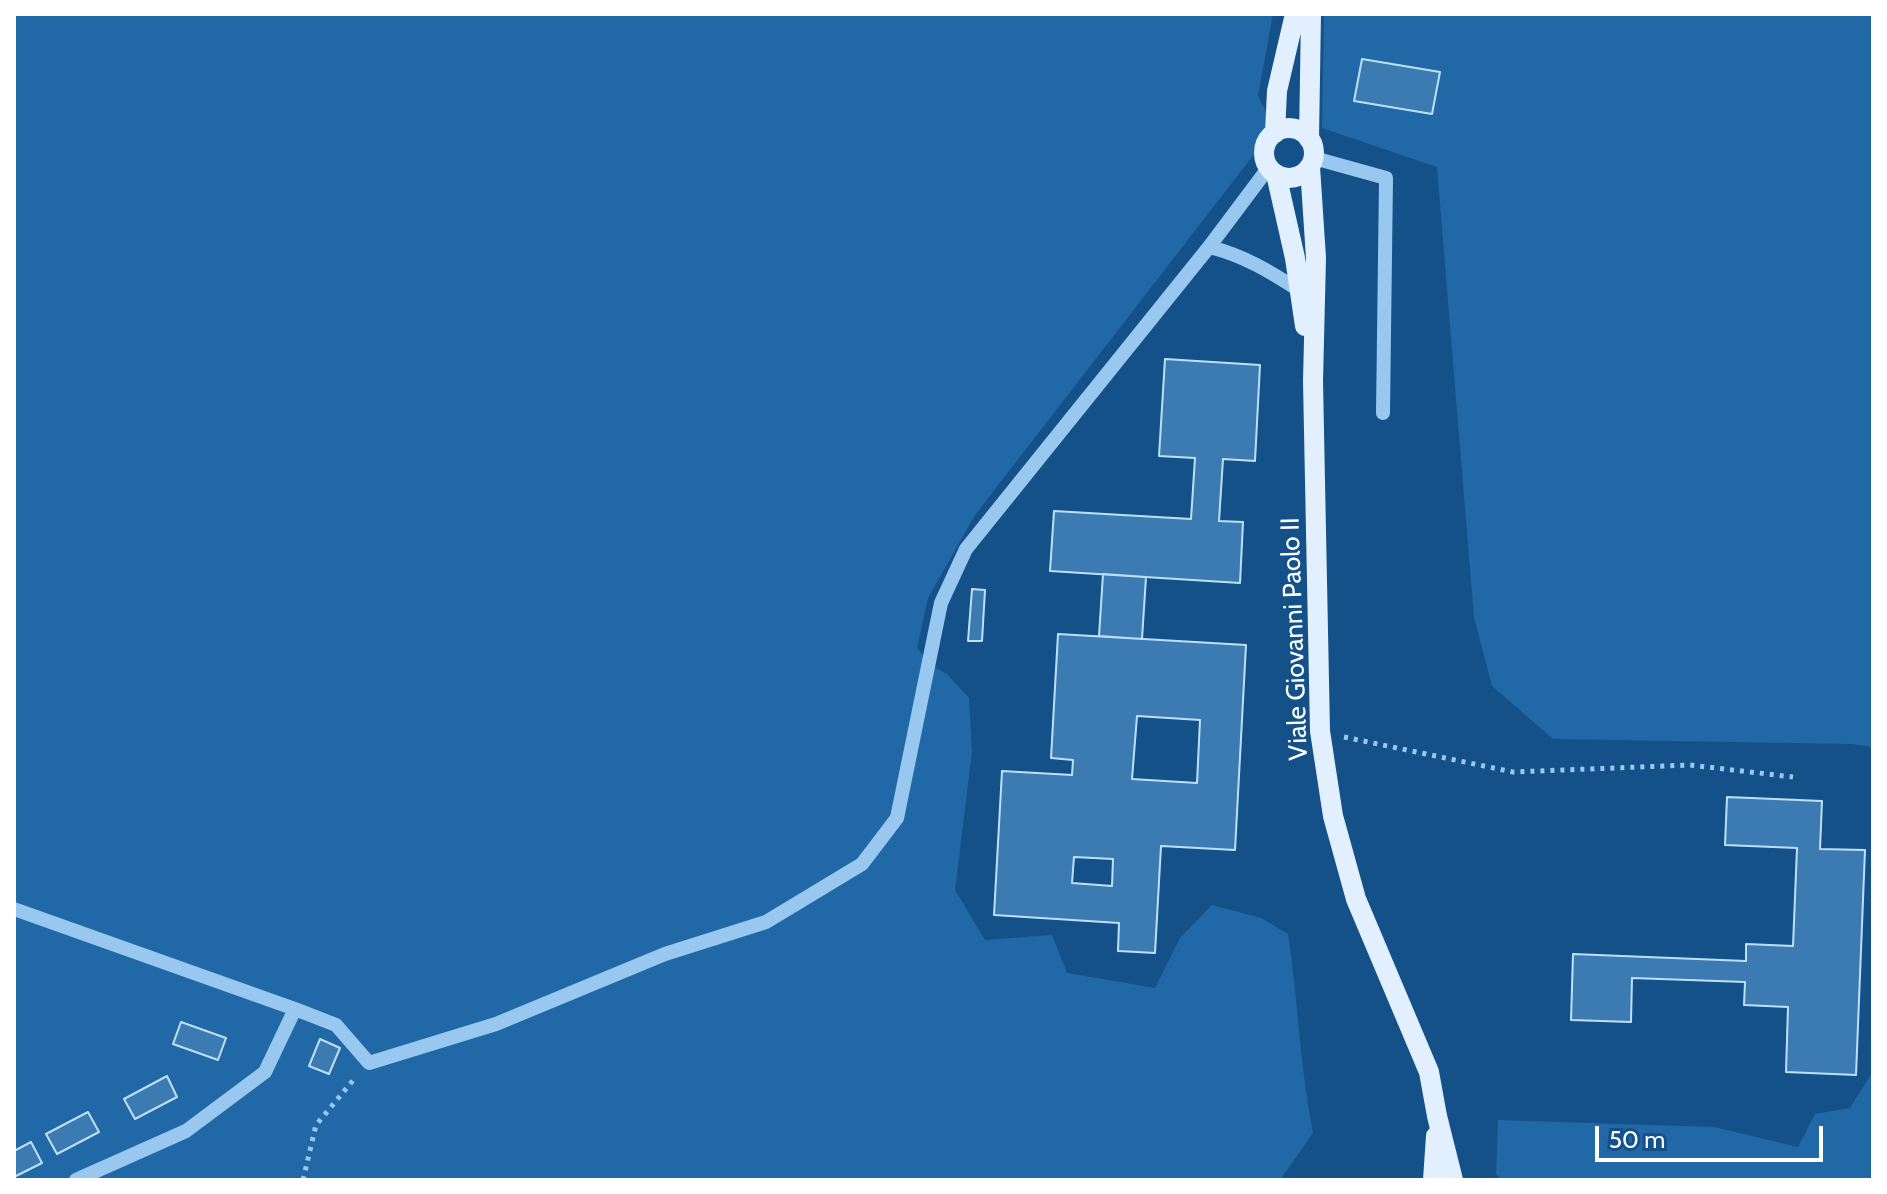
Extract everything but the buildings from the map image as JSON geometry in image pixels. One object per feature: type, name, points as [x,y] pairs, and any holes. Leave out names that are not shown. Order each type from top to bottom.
[{"type":"main road","points":[[1275,133],[1293,129],[1302,132],[1311,154],[1294,178],[1272,171],[1265,149],[1275,133],[1277,91],[1295,14]]},
{"type":"main road","name":"Viale Giovanni Paolo II","points":[[1311,14],[1311,154],[1316,258],[1313,381],[1320,731],[1333,816],[1356,899],[1429,1072],[1437,1116]]},
{"type":"main road","name":"Viale Giovanni Paolo II","points":[[1272,171],[1300,291],[1313,381]]},
{"type":"main road","points":[[1433,1180],[1437,1116]]},
{"type":"main road","points":[[1437,1116],[1453,1180]]},
{"type":"street","points":[[1311,154],[1386,178],[1383,413]]},
{"type":"street","points":[[14,909],[336,1025],[369,1063],[496,1024],[665,954],[766,922],[862,864],[897,818],[941,603],[966,549],[1272,171]]},
{"type":"street","points":[[1209,247],[1232,252],[1265,268],[1300,291]]},
{"type":"street","points":[[76,1180],[186,1131],[265,1072],[295,1009]]},
{"type":"path","points":[[1320,731],[1513,772],[1690,765],[1793,777]]},
{"type":"path","points":[[303,1180],[316,1125],[369,1063]]},
{"type":"shaded area","points":[[14,14],[1273,14],[1258,96],[1273,125],[1262,144],[975,515],[928,598],[917,648],[969,698],[972,752],[955,890],[985,940],[1052,935],[1067,973],[1155,988],[1180,938],[1212,905],[1261,918],[1288,934],[1313,1133],[1280,1180],[14,1180]]},
{"type":"shaded area","points":[[1324,14],[1873,14],[1873,747],[1851,744],[1553,739],[1492,686],[1474,617],[1437,167],[1322,128]]},
{"type":"shaded area","points":[[1873,1071],[1873,1180],[1501,1180],[1496,1174],[1498,1120],[1714,1127],[1798,1147],[1815,1114],[1850,1108]]}]
